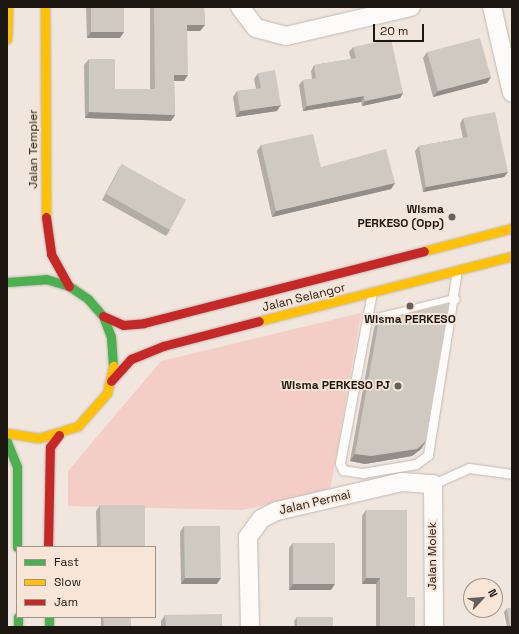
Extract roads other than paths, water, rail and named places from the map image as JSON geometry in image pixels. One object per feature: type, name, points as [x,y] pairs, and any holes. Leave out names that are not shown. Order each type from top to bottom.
[{"type":"main road","points":[[7,39],[8,7]]},
{"type":"main road","name":"Jalan Templer","points":[[45,7],[46,231],[51,254],[69,286]]},
{"type":"main road","name":"Jalan Selangor","points":[[103,316],[123,325],[144,322],[512,228]]},
{"type":"main road","name":"Jalan Selangor","points":[[111,381],[131,359],[163,346],[512,256]]},
{"type":"main road","points":[[7,282],[46,279],[69,286],[88,299],[103,316],[111,337],[114,359],[111,381],[94,412],[78,426],[59,435],[39,438],[7,433]]},
{"type":"main road","points":[[48,546],[50,447],[59,435]]},
{"type":"main road","points":[[7,442],[17,467],[17,546]]},
{"type":"street","points":[[240,7],[256,28],[286,36],[411,7]]},
{"type":"street","points":[[492,7],[512,93]]},
{"type":"street","name":"Jalan Permai","points":[[250,627],[248,537],[261,519],[277,511],[402,482],[433,484]]},
{"type":"street","name":"Jalan Molek","points":[[433,484],[434,627]]},
{"type":"lane","points":[[372,292],[368,320],[340,463],[343,470],[363,473],[416,464],[428,455],[454,299],[457,270]]},
{"type":"lane","points":[[368,320],[454,299]]},
{"type":"lane","points":[[433,484],[469,468],[512,474]]},
{"type":"place","name":"Wisma PERKESO (Opp)","points":[[452,217]]},
{"type":"place","name":"Wisma PERKESO","points":[[410,306]]},
{"type":"place","name":"Wisma PERKESO PJ","points":[[398,386]]}]
